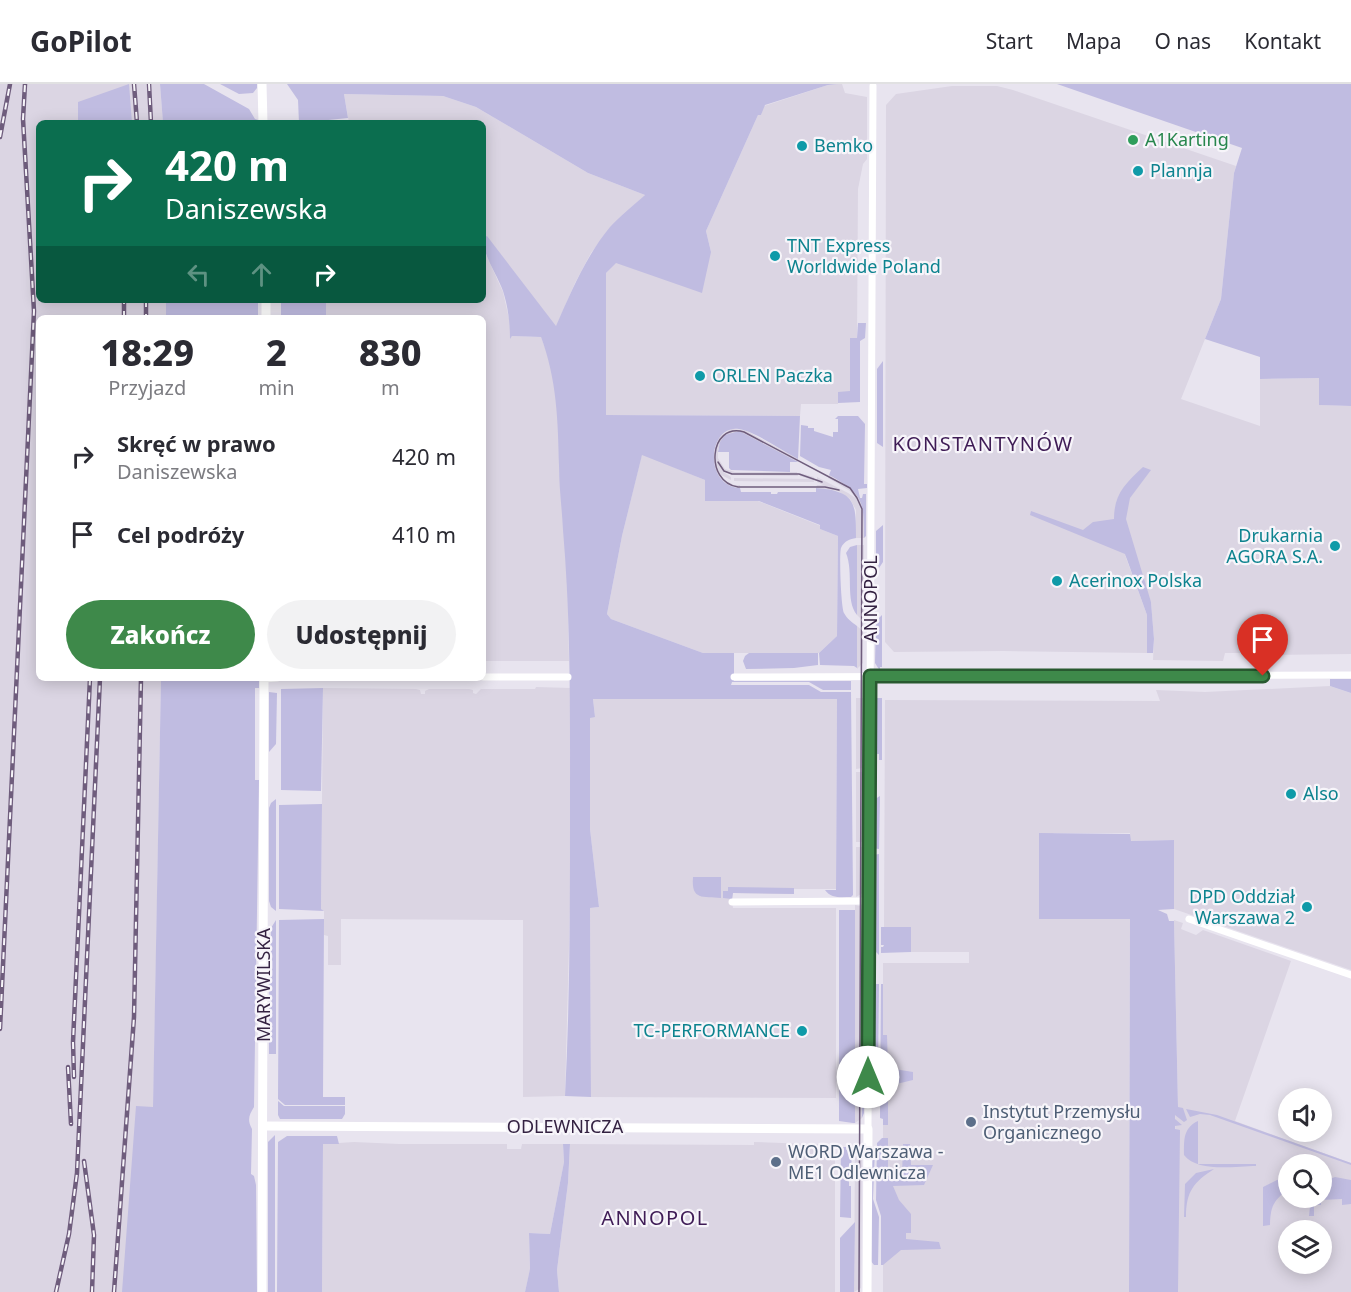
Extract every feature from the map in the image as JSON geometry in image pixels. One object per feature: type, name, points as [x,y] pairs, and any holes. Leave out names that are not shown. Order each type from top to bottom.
[{"type":"street","points":[[262,84],[263,120]]},
{"type":"street","name":"ANNOPOL","points":[[867,1292],[873,86]]},
{"type":"street","points":[[734,676],[1351,675]]},
{"type":"street","points":[[486,676],[568,677]]},
{"type":"street","name":"MARYWILSKA","points":[[262,1292],[264,681]]},
{"type":"street","points":[[732,902],[869,901]]},
{"type":"street","points":[[1189,919],[1351,975]]},
{"type":"street","name":"ODLEWNICZA","points":[[263,1126],[868,1129]]},
{"type":"shaded area","points":[[0,84],[160,84],[163,120],[36,120],[36,303],[166,303],[166,315],[36,315],[36,681],[161,681],[150,1292],[0,1292]]},
{"type":"shaded area","points":[[129,84],[132,120],[78,120],[78,102]]},
{"type":"shaded area","points":[[160,84],[204,84],[249,109],[258,120],[163,120]]},
{"type":"shaded area","points":[[220,84],[257,84],[257,88],[253,93],[239,94]]},
{"type":"shaded area","points":[[287,84],[838,84],[828,85],[765,105],[761,115],[758,115],[706,231],[711,252],[702,293],[616,263],[606,273],[606,415],[800,416],[798,459],[752,433],[739,429],[729,430],[721,436],[716,445],[715,467],[720,477],[728,485],[740,488],[741,492],[777,494],[778,492],[816,492],[816,488],[839,492],[851,501],[854,508],[856,538],[847,541],[841,548],[840,560],[844,613],[857,626],[857,668],[820,665],[819,653],[837,636],[838,536],[820,529],[820,525],[759,501],[705,501],[705,480],[642,455],[622,536],[607,614],[611,619],[703,653],[734,653],[734,681],[851,681],[851,690],[823,690],[809,682],[732,682],[731,685],[809,685],[821,692],[851,692],[853,895],[837,897],[825,890],[836,890],[837,699],[593,699],[595,717],[590,718],[590,829],[599,907],[590,908],[591,1097],[565,1096],[569,954],[570,670],[556,401],[541,337],[512,336],[510,339],[505,297],[488,258],[486,236],[556,326],[580,275],[601,238],[645,195],[588,173],[476,107],[443,96],[344,94],[348,118],[328,120],[299,120],[298,100]]},
{"type":"shaded area","points":[[842,84],[845,93],[867,97],[867,159],[863,164],[858,189],[857,338],[850,338],[850,392],[839,392],[838,404],[801,404],[800,416],[606,415],[606,273],[615,263],[711,252],[706,231],[764,106],[828,85]]},
{"type":"shaded area","points":[[1057,84],[1351,84],[1351,406],[1319,405],[1319,378],[1260,379],[1260,357],[1205,339],[1221,299],[1234,173],[1242,148]]},
{"type":"shaded area","points":[[952,86],[997,86],[1013,90],[1236,166],[1221,299],[1181,399],[1260,426],[1260,379],[1319,378],[1320,405],[1351,406],[1351,654],[1225,653],[1223,661],[1153,660],[1151,602],[1125,555],[1147,615],[1147,653],[894,652],[885,642],[886,105],[896,94]]},
{"type":"shaded area","points":[[344,94],[443,96],[476,107],[588,173],[645,195],[611,227],[591,253],[556,327],[486,237],[486,120],[348,120]]},
{"type":"shaded area","points":[[486,255],[503,292],[510,323],[510,338],[512,336],[541,337],[554,381],[559,421],[559,469],[567,563],[569,661],[486,661],[486,315],[326,315],[326,303],[486,303]]},
{"type":"shaded area","points":[[166,303],[258,303],[258,315],[166,315]]},
{"type":"shaded area","points":[[281,303],[326,303],[326,315],[281,315]]},
{"type":"shaded area","points":[[858,323],[866,323],[865,338],[860,341],[860,402],[838,403],[838,392],[850,391],[850,338],[857,338]]},
{"type":"shaded area","points":[[883,361],[883,447],[877,443],[877,369]]},
{"type":"shaded area","points":[[838,416],[858,416],[865,424],[864,484],[867,484],[867,488],[858,489],[860,498],[866,494],[866,536],[864,538],[862,506],[855,493],[829,475],[831,470],[819,467],[800,456],[801,425],[833,437],[833,432],[838,432],[838,419],[835,419]]},
{"type":"shaded area","points":[[731,429],[745,430],[798,459],[798,462],[737,431],[718,449],[718,458],[725,469],[735,472],[797,472],[798,476],[734,475],[722,471],[731,477],[731,480],[721,475],[724,480],[740,485],[740,488],[727,485],[716,473],[715,450],[719,437]]},
{"type":"shaded area","points":[[739,431],[798,462],[790,462],[790,472],[731,470],[729,452],[718,452],[720,442],[725,435]]},
{"type":"shaded area","points":[[642,454],[705,480],[705,501],[758,501],[821,526],[820,529],[838,536],[837,636],[819,653],[703,653],[611,619],[607,614],[622,536]]},
{"type":"shaded area","points":[[1143,467],[1151,470],[1130,498],[1126,519],[1151,602],[1153,653],[1147,653],[1147,615],[1125,554],[1030,515],[1031,511],[1083,530],[1093,522],[1114,519],[1118,496]]},
{"type":"shaded area","points":[[800,473],[814,477],[814,482],[734,481],[734,478],[809,479],[800,476]]},
{"type":"shaded area","points":[[829,475],[853,490],[860,499],[864,514],[864,538],[856,538],[856,510],[850,499],[838,491],[816,488],[817,485],[823,485],[817,482],[817,477],[857,499],[850,491],[828,478]]},
{"type":"shaded area","points":[[883,525],[883,562],[879,568],[876,564],[876,531]]},
{"type":"shaded area","points":[[857,545],[864,545],[864,622],[857,615]]},
{"type":"shaded area","points":[[857,545],[857,615],[851,602],[846,553],[850,547]]},
{"type":"shaded area","points":[[882,615],[882,667],[880,671],[875,663],[876,621]]},
{"type":"shaded area","points":[[857,626],[863,631],[863,663],[857,669]]},
{"type":"shaded area","points":[[749,653],[818,653],[818,665],[746,669],[743,661]]},
{"type":"shaded area","points":[[888,669],[961,669],[955,673],[887,673]]},
{"type":"shaded area","points":[[1006,669],[1137,670],[1136,672],[1011,673]]},
{"type":"shaded area","points":[[1330,679],[1351,679],[1351,693],[1330,686]]},
{"type":"shaded area","points":[[161,681],[259,681],[259,688],[255,688],[255,780],[259,780],[254,1107],[249,1120],[252,1129],[251,1174],[254,1176],[256,1185],[257,1292],[122,1292],[136,1106],[153,1107]]},
{"type":"shaded area","points":[[1330,686],[1351,693],[1351,970],[1174,909],[1173,840],[1130,841],[1130,833],[1053,833],[1130,919],[1129,1292],[883,1292],[883,963],[969,963],[969,952],[911,952],[911,927],[884,927],[885,700],[1160,701],[1156,690],[1205,692]]},
{"type":"shaded area","points":[[536,687],[571,688],[570,908],[565,1096],[523,1097],[523,920],[341,919],[341,965],[328,965],[328,936],[324,935],[324,911],[321,909],[323,688],[416,689],[420,690],[421,694],[425,694],[425,691],[429,689],[469,689],[476,694],[481,689],[535,689]]},
{"type":"shaded area","points":[[323,688],[321,791],[281,790],[281,689]]},
{"type":"shaded area","points":[[269,692],[277,693],[276,744],[269,752]]},
{"type":"shaded area","points":[[856,698],[863,698],[863,768],[856,769]]},
{"type":"shaded area","points":[[876,698],[882,698],[882,760],[879,760],[879,754],[876,754]]},
{"type":"shaded area","points":[[593,699],[837,699],[836,889],[794,889],[794,894],[733,893],[732,902],[733,908],[836,908],[836,1098],[591,1097],[590,908],[599,907],[590,829],[590,717],[595,717]]},
{"type":"shaded area","points":[[856,772],[863,772],[862,842],[856,842]]},
{"type":"shaded area","points":[[880,796],[879,849],[872,848],[872,801]]},
{"type":"shaded area","points":[[276,799],[276,911],[271,907],[269,901],[269,808]]},
{"type":"shaded area","points":[[322,804],[321,909],[324,911],[279,909],[279,805]]},
{"type":"shaded area","points":[[1039,833],[1130,834],[1131,841],[1174,840],[1174,909],[1158,910],[1167,914],[1169,921],[1174,921],[1178,1107],[1183,1108],[1187,1120],[1184,1122],[1175,1115],[1175,1119],[1182,1125],[1175,1126],[1175,1129],[1180,1130],[1178,1292],[1129,1292],[1130,919],[1039,919]]},
{"type":"shaded area","points":[[856,847],[863,847],[863,893],[856,897]]},
{"type":"shaded area","points":[[879,854],[879,955],[875,951],[873,855]]},
{"type":"shaded area","points":[[693,877],[721,877],[721,898],[696,894]]},
{"type":"shaded area","points":[[728,887],[794,888],[794,894],[733,893],[732,899],[723,898],[723,891],[728,891]]},
{"type":"shaded area","points":[[855,905],[860,906],[862,910],[862,1118],[855,1123]]},
{"type":"shaded area","points":[[839,910],[855,910],[855,1123],[839,1121]]},
{"type":"shaded area","points":[[862,910],[864,916],[864,1113],[862,1118]]},
{"type":"shaded area","points":[[324,919],[323,1097],[345,1097],[345,1105],[285,1105],[278,1099],[279,920]]},
{"type":"shaded area","points":[[276,920],[276,1054],[269,1054],[271,928]]},
{"type":"shaded area","points":[[1174,920],[1183,923],[1181,929],[1196,935],[1203,930],[1291,961],[1235,1121],[1278,1137],[1278,1142],[1293,1142],[1326,1154],[1278,1154],[1278,1208],[1332,1208],[1332,1156],[1351,1163],[1351,1292],[1177,1292],[1175,1106],[1178,1106]]},
{"type":"shaded area","points":[[881,927],[911,927],[911,952],[881,953],[881,947],[884,945],[881,945]]},
{"type":"shaded area","points":[[879,984],[878,1069],[872,1070],[874,986]]},
{"type":"shaded area","points":[[881,984],[883,984],[883,1035],[887,1035],[888,1068],[913,1072],[913,1080],[888,1086],[888,1125],[883,1125],[883,1119],[880,1118]]},
{"type":"shaded area","points":[[278,1101],[284,1106],[345,1106],[345,1114],[342,1119],[280,1119]]},
{"type":"shaded area","points":[[1186,1109],[1217,1115],[1278,1137],[1278,1139],[1210,1115],[1200,1114],[1190,1117]]},
{"type":"shaded area","points":[[1198,1121],[1198,1164],[1190,1161],[1184,1155],[1184,1139],[1189,1127]]},
{"type":"shaded area","points":[[275,1135],[275,1292],[268,1292],[268,1142]]},
{"type":"shaded area","points":[[287,1136],[337,1136],[339,1144],[323,1144],[322,1292],[277,1292],[278,1142]]},
{"type":"shaded area","points":[[882,1138],[888,1138],[888,1176],[902,1176],[903,1144],[910,1144],[911,1165],[933,1165],[924,1185],[893,1186],[899,1200],[911,1214],[911,1233],[906,1233],[906,1239],[939,1242],[941,1249],[901,1250],[881,1265],[881,1216],[876,1200],[877,1143]]},
{"type":"shaded area","points":[[354,1142],[507,1144],[507,1149],[521,1149],[522,1144],[563,1144],[564,1162],[550,1234],[529,1233],[530,1270],[525,1292],[322,1292],[323,1144]]},
{"type":"shaded area","points":[[754,1142],[835,1145],[835,1292],[559,1292],[557,1270],[568,1183],[570,1144],[754,1145]]},
{"type":"shaded area","points":[[1286,1142],[1292,1142],[1326,1154]]},
{"type":"shaded area","points":[[563,1144],[570,1144],[568,1183],[557,1270],[559,1292],[525,1292],[530,1269],[529,1233],[550,1234],[564,1162]]},
{"type":"shaded area","points":[[841,1147],[846,1147],[846,1150],[852,1147],[851,1179],[849,1179],[851,1218],[840,1217]]},
{"type":"shaded area","points":[[855,1147],[862,1147],[861,1288],[854,1292]]},
{"type":"shaded area","points":[[872,1147],[875,1149],[873,1199],[879,1217],[878,1265],[874,1265],[870,1260]]},
{"type":"shaded area","points":[[1332,1156],[1351,1163],[1351,1165],[1332,1158]]},
{"type":"shaded area","points":[[1198,1164],[1256,1164],[1256,1166],[1217,1167]]},
{"type":"shaded area","points":[[1214,1169],[1196,1183],[1190,1194],[1186,1217],[1184,1217],[1185,1184],[1196,1173]]},
{"type":"shaded area","points":[[1332,1178],[1351,1180],[1351,1204],[1342,1205],[1342,1199],[1332,1199]]},
{"type":"shaded area","points":[[1277,1180],[1278,1199],[1271,1214],[1270,1225],[1263,1226],[1263,1187]]},
{"type":"shaded area","points":[[1310,1208],[1314,1208],[1314,1216],[1309,1216]]},
{"type":"shaded area","points":[[855,1222],[854,1292],[840,1292],[840,1238]]},
{"type":"tram line","points":[[839,490],[825,487],[738,487],[727,483],[720,475],[716,465],[715,454],[718,444],[732,431],[744,432],[850,488],[862,509],[859,1292]]},
{"type":"tram line","points":[[718,462],[724,471],[732,474],[799,474],[822,482]]},
{"type":"railway","points":[[0,137],[10,84]]},
{"type":"railway","points":[[0,1029],[34,311],[23,119],[25,84]]},
{"type":"railway","points":[[134,84],[137,120]]},
{"type":"railway","points":[[149,84],[151,120]]},
{"type":"railway","points":[[124,303],[124,315]]},
{"type":"railway","points":[[146,303],[146,315]]},
{"type":"railway","points":[[74,1077],[73,1042],[90,681]]},
{"type":"railway","points":[[56,1292],[69,1234],[77,1173],[100,681]]},
{"type":"railway","points":[[114,1292],[134,1017],[141,681]]},
{"type":"railway","points":[[68,1067],[71,1124]]},
{"type":"railway","points":[[84,1161],[94,1235],[92,1292]]},
{"type":"place","name":"A1Karting","points":[[1133,140]]},
{"type":"place","name":"Bemko","points":[[802,146]]},
{"type":"place","name":"Plannja","points":[[1138,171]]},
{"type":"place","name":"TNT Express Worldwide Poland","points":[[775,256]]},
{"type":"place","name":"ORLEN Paczka","points":[[700,376]]},
{"type":"place","name":"Drukarnia AGORA S.A.","points":[[1335,546]]},
{"type":"place","name":"Acerinox Polska","points":[[1057,581]]},
{"type":"place","name":"Also","points":[[1291,794]]},
{"type":"place","name":"DPD Oddział Warszawa 2","points":[[1307,907]]},
{"type":"place","name":"TC-PERFORMANCE","points":[[802,1031]]},
{"type":"place","name":"Instytut Przemysłu Organicznego","points":[[971,1122]]},
{"type":"place","name":"WORD Warszawa - ME1 Odlewnicza","points":[[776,1162]]},
{"type":"district","name":"KONSTANTYNÓW","points":[[983,444]]},
{"type":"district","name":"ANNOPOL","points":[[655,1218]]},
{"type":"route","points":[[868,1077],[870,676],[1263,676]]}]
